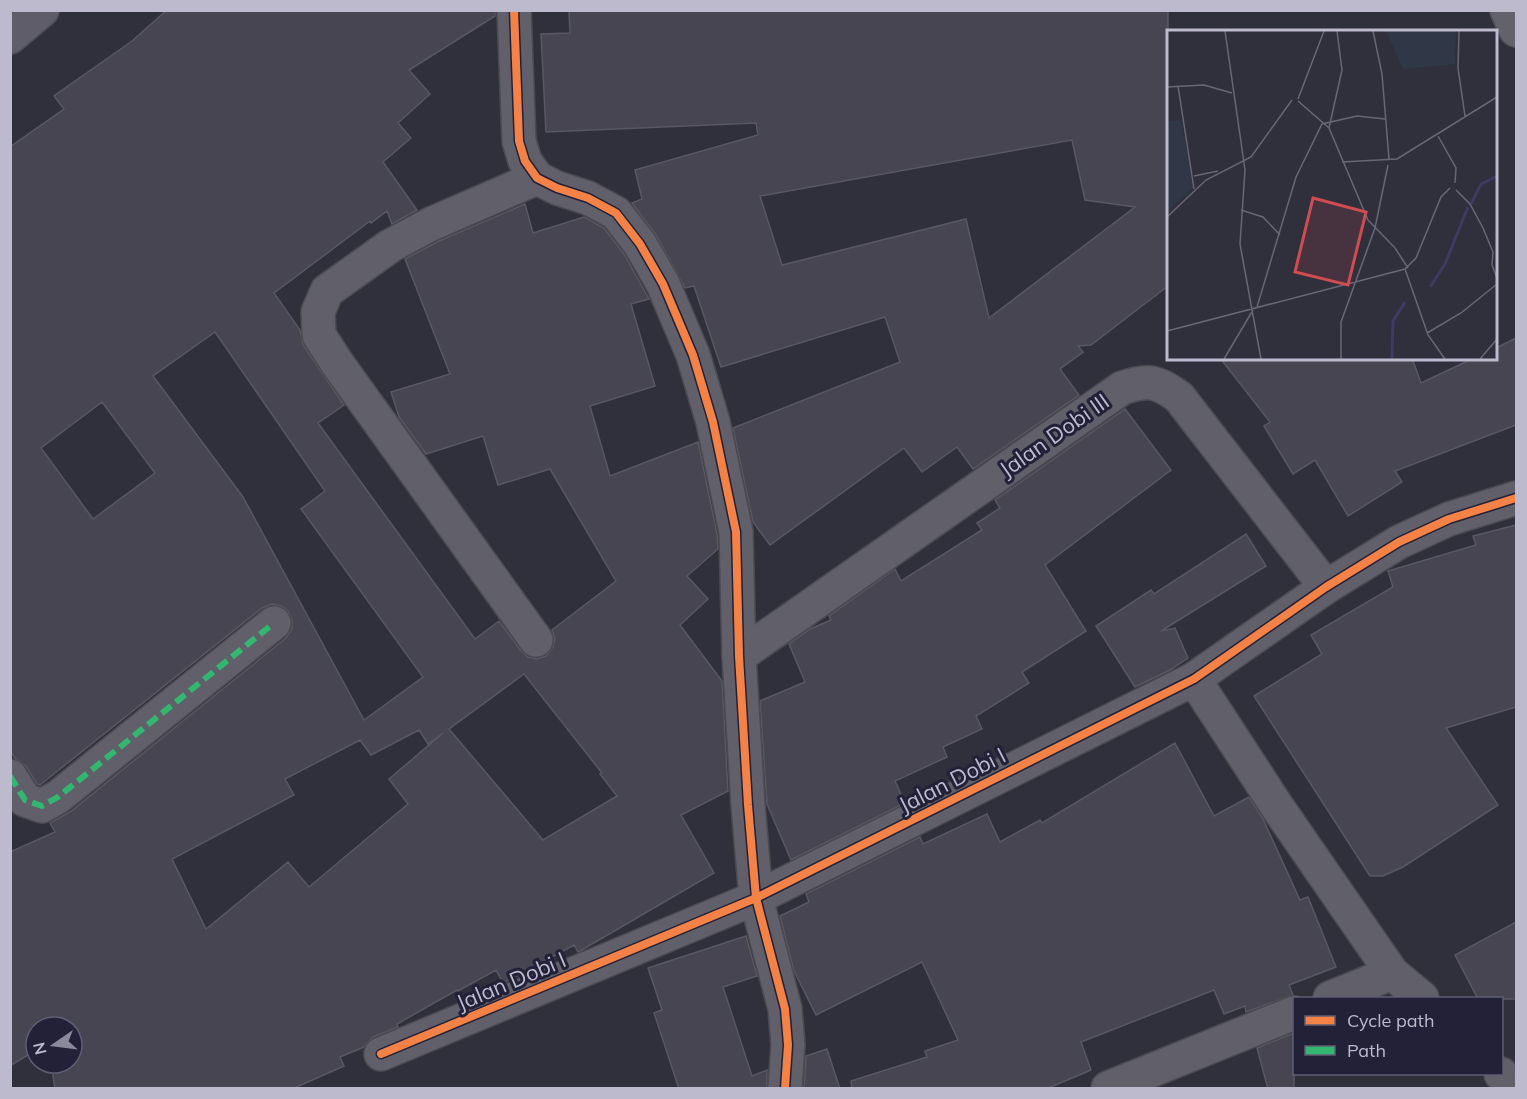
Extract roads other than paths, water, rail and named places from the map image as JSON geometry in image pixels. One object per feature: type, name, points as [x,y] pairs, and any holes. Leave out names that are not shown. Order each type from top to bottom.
[{"type":"main road","points":[[10,37],[42,10]]},
{"type":"main road","points":[[1507,10],[1516,30]]},
{"type":"street","points":[[514,10],[519,141],[525,160],[537,178],[557,188],[588,198],[616,213],[640,244],[663,284],[693,355],[713,422],[736,532],[739,656],[756,898],[786,1009],[788,1045],[785,1089]]},
{"type":"street","points":[[536,640],[337,363],[319,335],[318,312],[327,291],[390,246],[431,224],[537,178]]},
{"type":"street","name":"Jalan Dobi III","points":[[739,656],[1122,388],[1139,382],[1161,384],[1179,397],[1326,587]]},
{"type":"street","name":"Jalan Dobi I","points":[[381,1054],[756,898],[1194,679],[1326,587],[1399,542],[1449,519],[1516,498]]},
{"type":"street","points":[[10,776],[25,800],[42,806],[58,797],[274,623]]},
{"type":"street","points":[[1194,679],[1278,808],[1392,973],[1420,997]]},
{"type":"street","points":[[1335,997],[1392,973]]},
{"type":"street","points":[[1108,1089],[1293,1013]]},
{"type":"street","points":[[1503,1075],[1516,1088]]}]
